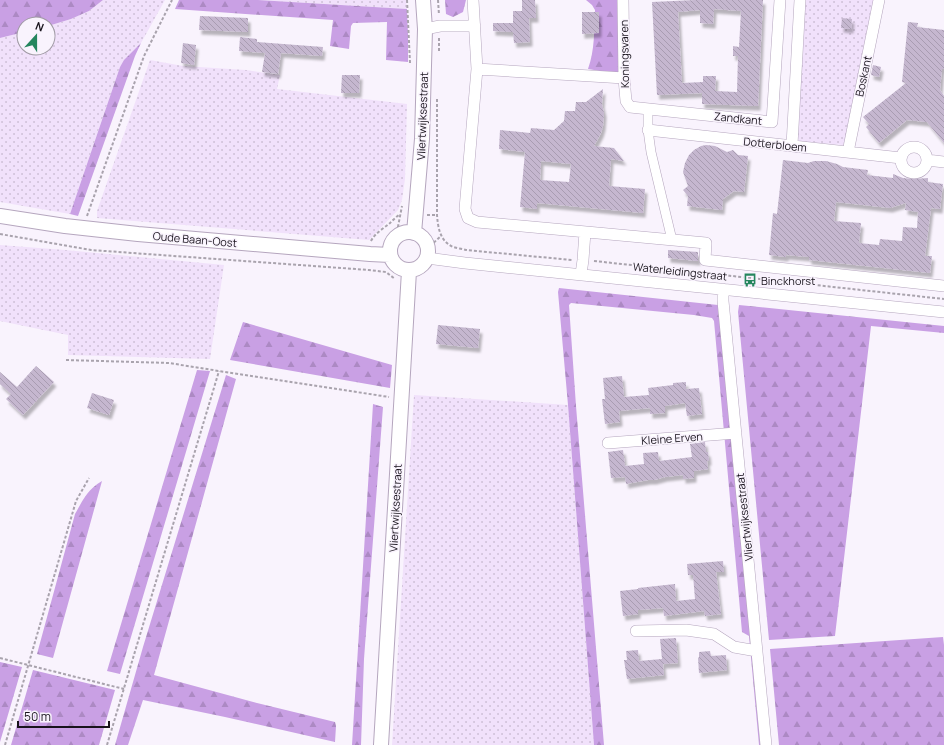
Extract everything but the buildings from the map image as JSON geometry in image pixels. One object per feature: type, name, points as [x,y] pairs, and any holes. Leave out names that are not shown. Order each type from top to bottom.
[{"type":"street","name":"Vliertwijksestraat","points":[[414,233],[417,214],[422,139],[425,29],[423,0]]},
{"type":"street","points":[[473,0],[477,68],[465,209],[468,218],[477,222],[706,243],[705,260],[944,286]]},
{"type":"street","name":"Koningsvaren","points":[[623,0],[624,78],[626,101],[630,107]]},
{"type":"street","name":"Zandkant","points":[[630,107],[772,122],[780,0]]},
{"type":"street","points":[[792,145],[800,0]]},
{"type":"street","name":"Boskant","points":[[848,152],[879,0]]},
{"type":"street","points":[[425,29],[440,26],[475,26]]},
{"type":"street","points":[[477,68],[624,78]]},
{"type":"street","points":[[648,109],[648,130],[651,152],[672,240]]},
{"type":"street","name":"Dotterbloem","points":[[648,130],[901,158]]},
{"type":"street","points":[[911,147],[919,148],[925,153],[927,160],[924,168],[917,172],[909,171],[903,166],[901,158],[904,151],[911,147]]},
{"type":"street","points":[[927,160],[944,162]]},
{"type":"street","name":"Oude Baan-Oost","points":[[0,216],[138,234],[390,255]]},
{"type":"street","points":[[581,274],[585,232]]},
{"type":"street","points":[[402,233],[414,233],[421,236],[426,241],[428,253],[420,268],[409,271],[400,269],[394,263],[390,255],[392,242],[402,233]]},
{"type":"street","name":"Waterleidingstraat","points":[[428,253],[465,263],[944,312]]},
{"type":"street","name":"Vliertwijksestraat","points":[[381,745],[409,271]]},
{"type":"street","name":"Vliertwijksestraat","points":[[723,289],[766,745]]},
{"type":"street","name":"Kleine Erven","points":[[608,443],[736,433]]},
{"type":"street","points":[[636,632],[686,630],[714,634],[734,647],[757,651]]},
{"type":"path","points":[[83,228],[144,56],[172,0]]},
{"type":"path","name":"Vliertwijksestraat","points":[[408,0],[410,64]]},
{"type":"path","points":[[438,0],[440,26],[438,57]]},
{"type":"path","name":"Vliertwijksestraat","points":[[437,96],[438,228],[441,236]]},
{"type":"path","points":[[396,237],[402,206]]},
{"type":"path","points":[[370,254],[371,239],[401,213]]},
{"type":"path","name":"Oude Baan-Oost","points":[[0,234],[91,250],[369,270],[370,254]]},
{"type":"path","points":[[428,253],[441,236]]},
{"type":"path","name":"Waterleidingstraat","points":[[441,236],[453,247],[466,250],[583,260],[944,299]]},
{"type":"path","points":[[66,360],[169,363],[402,398]]},
{"type":"path","points":[[107,745],[219,371]]},
{"type":"path","points":[[5,745],[76,502],[89,478]]},
{"type":"path","points":[[0,658],[124,689]]},
{"type":"shaded area","points":[[103,0],[165,0],[141,43],[120,67],[70,214],[0,202],[0,38],[16,34],[16,56],[56,56],[56,24],[89,11]]},
{"type":"shaded area","points":[[258,0],[406,0],[407,9]]},
{"type":"shaded area","points":[[804,0],[874,0],[843,145],[799,141]]},
{"type":"shaded area","points":[[150,60],[183,66],[246,70],[280,75],[277,89],[407,104],[405,179],[402,200],[398,210],[369,240],[97,218],[97,211]]},
{"type":"shaded area","points":[[0,245],[224,265],[210,359],[68,355],[68,335],[0,321]]},
{"type":"shaded area","points":[[414,395],[568,405],[594,745],[392,745]]},
{"type":"green space","points":[[0,0],[103,0],[89,11],[56,24],[56,16],[16,16],[16,34],[0,38]]},
{"type":"green space","points":[[179,0],[258,0],[407,9],[408,62],[386,60],[387,22],[353,23],[351,26],[349,49],[330,46],[333,20],[175,9]]},
{"type":"green space","points":[[445,0],[466,0],[463,12],[453,17],[446,14]]},
{"type":"green space","points":[[586,0],[618,0],[618,74],[588,69],[593,47],[595,10]]},
{"type":"green space","points":[[141,43],[78,216],[70,214],[120,67],[124,60]]},
{"type":"green space","points":[[559,288],[718,305],[762,745],[759,745],[749,636],[742,632],[714,321],[712,318],[694,315],[571,303],[569,305],[576,406],[604,745],[594,745],[558,292]]},
{"type":"green space","points":[[739,305],[944,326],[944,333],[871,326],[835,636],[769,640],[738,312]]},
{"type":"green space","points":[[243,322],[392,365],[390,388],[230,360]]},
{"type":"green space","points":[[197,370],[210,371],[120,674],[107,671]]},
{"type":"green space","points":[[226,375],[236,379],[154,675],[257,703],[335,722],[335,742],[143,700],[128,745],[115,745],[143,647]]},
{"type":"green space","points":[[373,404],[383,407],[364,659],[361,745],[352,745]]},
{"type":"green space","points":[[102,481],[53,658],[37,654],[75,514],[89,492]]},
{"type":"green space","points":[[943,637],[944,745],[779,745],[770,649]]},
{"type":"green space","points":[[0,662],[22,667],[0,742]]},
{"type":"green space","points":[[33,670],[115,690],[99,745],[11,745]]},
{"type":"place","name":"Binckhorst","points":[[750,280]]}]
